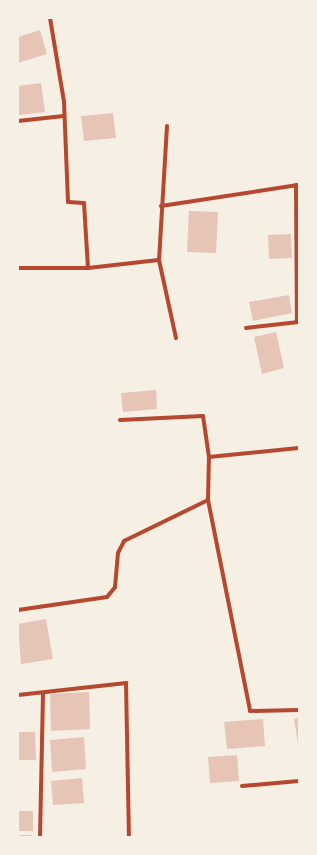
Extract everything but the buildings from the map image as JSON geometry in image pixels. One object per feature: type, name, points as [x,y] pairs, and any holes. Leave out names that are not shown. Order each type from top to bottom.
[{"type":"street","points":[[50,18],[64,116],[68,202],[84,203],[88,268]]},
{"type":"street","points":[[18,121],[64,116]]},
{"type":"street","points":[[167,126],[161,206],[159,260],[176,338]]},
{"type":"street","points":[[161,206],[297,185],[298,322],[246,328]]},
{"type":"street","points":[[18,268],[88,268],[159,260]]},
{"type":"street","points":[[120,420],[203,416],[209,456],[208,500],[250,712],[299,710]]},
{"type":"street","points":[[209,456],[299,448]]},
{"type":"street","points":[[18,610],[107,597],[115,586],[118,553],[124,541],[208,500]]},
{"type":"street","points":[[18,695],[43,694],[126,683],[129,837]]},
{"type":"street","points":[[40,837],[43,694]]},
{"type":"street","points":[[242,786],[299,781]]}]
